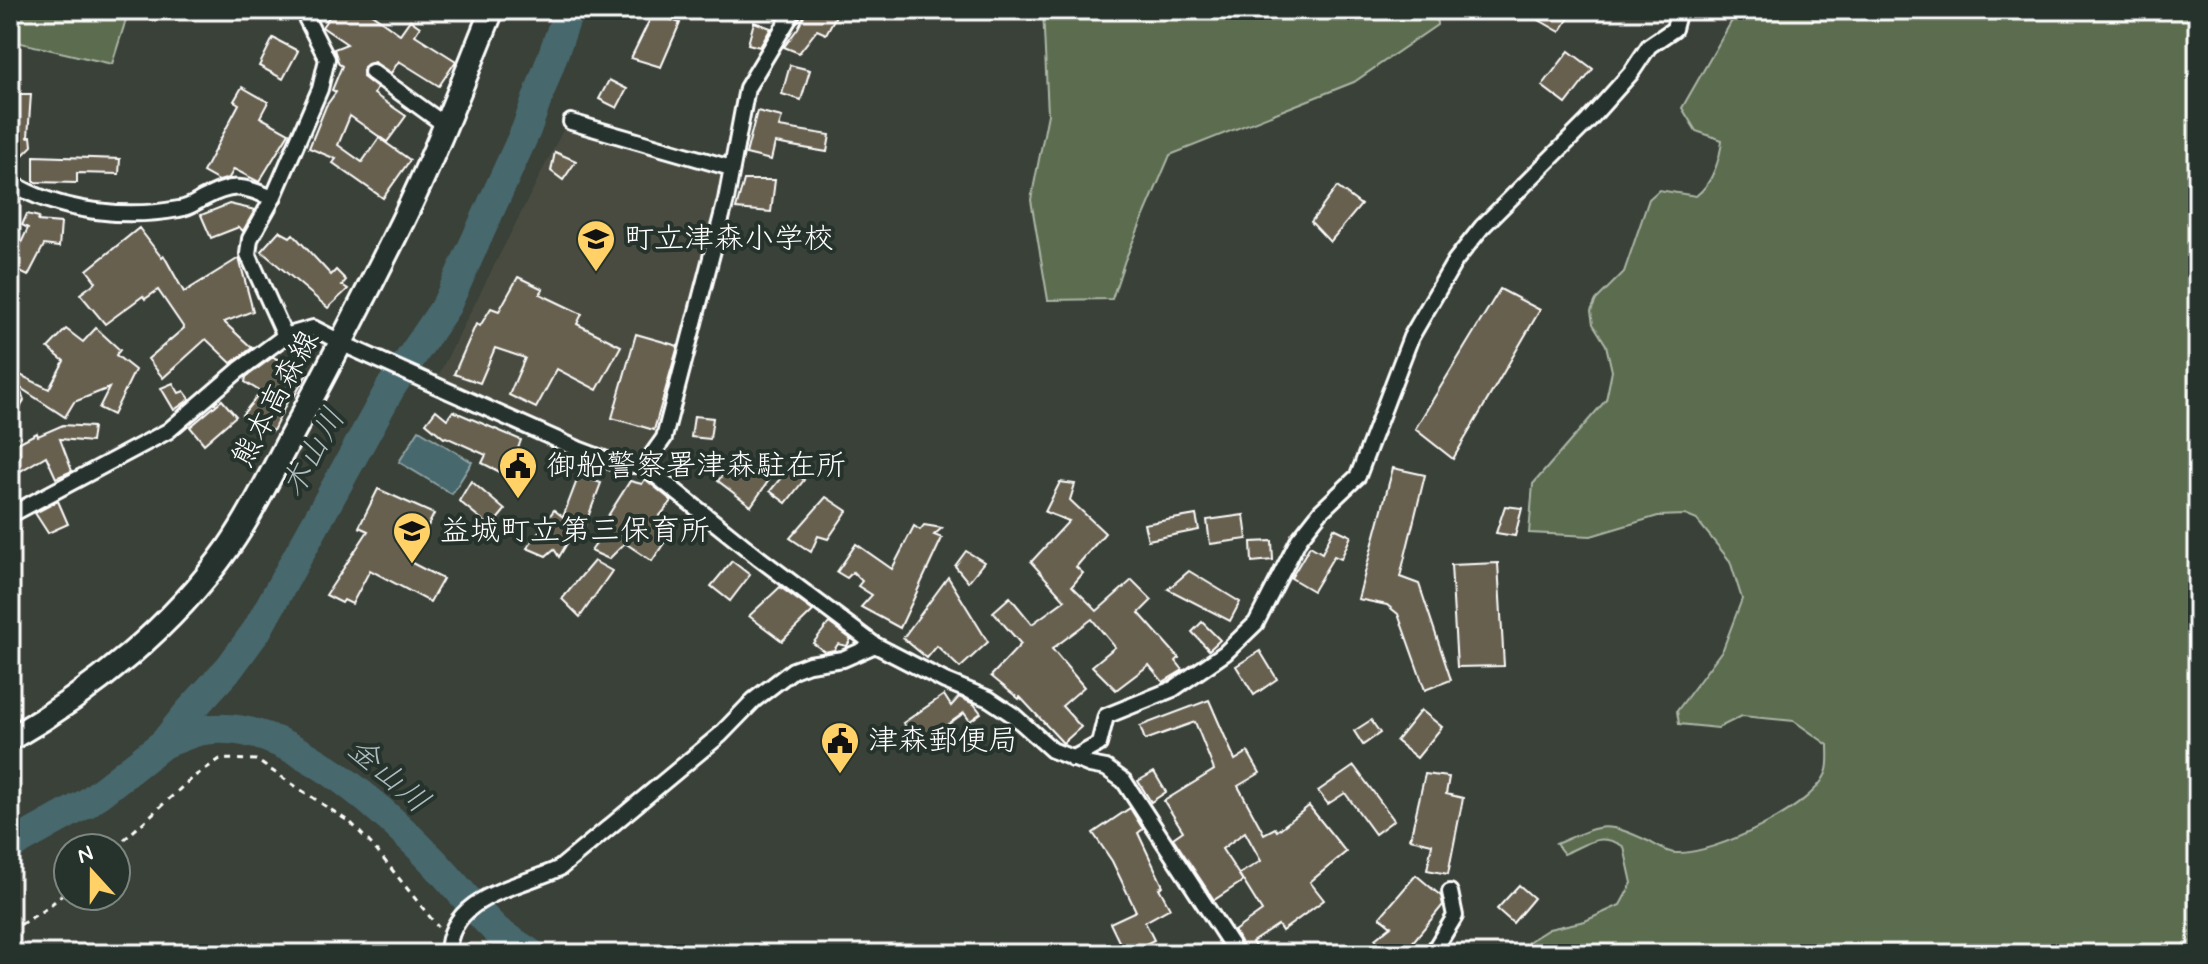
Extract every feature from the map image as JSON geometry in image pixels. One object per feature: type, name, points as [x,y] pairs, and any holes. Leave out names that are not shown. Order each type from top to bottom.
[{"type":"main road","name":"熊本高森線","points":[[10,739],[49,716],[152,634],[190,595],[229,547],[346,345],[445,125],[492,10]]},
{"type":"street","points":[[285,336],[248,254],[250,239],[273,198],[320,89],[327,59],[302,10]]},
{"type":"street","points":[[644,466],[664,438],[722,215],[747,88],[794,10]]},
{"type":"street","points":[[1072,759],[1099,744],[1106,716],[1173,689],[1225,653],[1256,623],[1299,539],[1321,511],[1358,476],[1411,337],[1455,261],[1482,227],[1588,121],[1631,73],[1649,46],[1674,29],[1679,10]]},
{"type":"street","points":[[372,72],[445,125]]},
{"type":"street","points":[[571,122],[731,168]]},
{"type":"street","points":[[10,182],[54,203],[135,214],[184,209],[225,187],[250,189],[273,198]]},
{"type":"street","points":[[10,515],[168,431],[239,370],[285,336],[313,328],[428,383],[615,463],[644,466],[875,645],[945,681],[989,699],[1013,715],[1052,750],[1106,768],[1124,781],[1237,954]]},
{"type":"street","points":[[448,954],[448,937],[456,920],[495,892],[560,868],[793,670],[809,664],[843,659],[875,645]]},
{"type":"street","points":[[1432,954],[1455,916],[1450,892]]},
{"type":"path","points":[[132,833],[192,778],[220,759],[256,760],[351,823],[448,937]]},
{"type":"path","points":[[10,931],[52,904]]},
{"type":"shaded area","name":"町立津森小学校","points":[[564,128],[728,170],[659,437],[643,453],[609,454],[438,376]]},
{"type":"green space","points":[[10,10],[129,10],[112,64],[21,43],[10,19]]},
{"type":"green space","points":[[1043,10],[1436,10],[1437,25],[1354,82],[1170,155],[1125,260],[1112,299],[1048,300],[1031,200],[1048,114]]},
{"type":"green space","points":[[1738,10],[2198,10],[2198,954],[1528,954],[1528,942],[1549,929],[1585,921],[1620,905],[1632,883],[1624,847],[1615,842],[1594,841],[1564,854],[1556,844],[1593,829],[1611,828],[1633,834],[1673,853],[1693,852],[1737,837],[1785,813],[1819,784],[1827,770],[1828,745],[1794,721],[1742,716],[1718,728],[1679,724],[1677,711],[1723,649],[1742,599],[1730,561],[1697,520],[1685,515],[1658,516],[1591,536],[1529,533],[1533,484],[1606,400],[1612,371],[1606,345],[1593,324],[1591,311],[1596,300],[1624,272],[1649,199],[1659,190],[1696,196],[1707,185],[1714,171],[1722,140],[1696,131],[1682,108]]},
{"type":"water","points":[[419,430],[472,462],[452,494],[399,462]]},
{"type":"building","points":[[334,10],[366,10],[400,34],[410,20],[420,27],[415,35],[456,61],[439,86],[399,61],[391,73],[374,62],[364,67],[363,77],[377,88],[374,94],[406,116],[387,142],[350,116],[338,145],[362,162],[379,138],[410,160],[383,198],[333,163],[336,159],[309,148],[326,106],[336,92],[332,90],[342,66],[334,49],[347,44],[322,27]]},
{"type":"building","points":[[807,10],[839,10],[826,34],[817,30],[799,53],[784,47]]},
{"type":"building","points":[[1545,10],[1574,10],[1560,32],[1539,20]]},
{"type":"building","points":[[653,13],[680,23],[661,67],[631,58]]},
{"type":"building","points":[[754,22],[771,28],[760,47],[748,44]]},
{"type":"building","points":[[273,38],[298,51],[283,79],[259,66]]},
{"type":"building","points":[[1569,51],[1593,69],[1566,104],[1542,86]]},
{"type":"building","points":[[790,65],[810,70],[801,100],[782,94]]},
{"type":"building","points":[[609,80],[627,89],[617,108],[599,99]]},
{"type":"building","points":[[242,87],[268,102],[260,117],[289,133],[259,182],[234,169],[229,178],[219,181],[203,172],[239,104],[234,101]]},
{"type":"building","points":[[10,94],[31,94],[28,137],[31,136],[32,146],[10,168]]},
{"type":"building","points":[[757,111],[782,117],[779,127],[830,135],[827,152],[775,143],[771,160],[746,154]]},
{"type":"building","points":[[555,152],[576,161],[563,180],[551,171]]},
{"type":"building","points":[[34,156],[120,159],[119,174],[77,173],[77,183],[34,182]]},
{"type":"building","points":[[744,180],[775,180],[771,212],[736,209]]},
{"type":"building","points":[[1337,187],[1361,205],[1330,242],[1311,222]]},
{"type":"building","points":[[229,204],[255,210],[243,231],[239,227],[211,238],[201,215]]},
{"type":"building","points":[[27,214],[39,217],[38,221],[61,223],[59,247],[44,245],[28,276],[10,267],[28,228],[22,225]]},
{"type":"building","points":[[139,228],[162,258],[164,256],[184,292],[239,258],[253,311],[224,322],[252,348],[231,363],[206,339],[163,378],[148,359],[184,328],[158,290],[145,299],[143,296],[105,324],[80,294],[96,282],[87,270]]},
{"type":"building","points":[[279,231],[290,237],[293,234],[331,275],[336,270],[346,280],[342,285],[348,289],[328,308],[261,251]]},
{"type":"building","points":[[518,277],[543,289],[540,294],[582,314],[577,324],[621,346],[597,390],[557,369],[536,408],[509,395],[525,358],[495,348],[480,383],[454,374],[476,324],[480,326],[491,308],[499,311]]},
{"type":"building","points":[[1500,289],[1540,310],[1453,459],[1415,429]]},
{"type":"building","points":[[96,328],[120,350],[116,355],[135,370],[113,415],[99,408],[109,388],[74,402],[65,417],[19,387],[24,400],[20,409],[10,404],[17,386],[10,381],[10,370],[49,389],[64,361],[48,348],[66,329],[83,342]]},
{"type":"building","points":[[636,334],[678,346],[654,430],[612,418]]},
{"type":"building","points":[[273,357],[307,374],[295,395],[292,392],[273,431],[242,415],[261,392],[245,382],[246,377]]},
{"type":"building","points":[[173,383],[179,393],[184,391],[190,399],[174,410],[161,388]]},
{"type":"building","points":[[222,400],[236,416],[204,444],[190,427]]},
{"type":"building","points":[[436,410],[447,419],[453,411],[521,440],[508,476],[482,463],[486,455],[444,438],[426,423]]},
{"type":"building","points":[[694,416],[713,418],[710,439],[691,437]]},
{"type":"building","points":[[63,425],[93,427],[91,442],[60,439],[72,471],[56,478],[46,456],[17,473],[10,458],[19,451],[16,444]]},
{"type":"building","points":[[734,458],[769,480],[751,506],[718,481]]},
{"type":"building","points":[[789,468],[804,480],[786,503],[770,491]]},
{"type":"building","points":[[1393,468],[1425,475],[1400,577],[1419,584],[1451,680],[1425,690],[1398,614],[1387,605],[1358,599]]},
{"type":"building","points":[[579,475],[601,483],[582,533],[576,528],[559,557],[554,549],[546,556],[527,548],[554,510],[563,517]]},
{"type":"building","points":[[645,479],[672,501],[658,518],[674,528],[652,561],[625,543],[609,559],[591,551],[596,544],[592,541],[630,481],[642,484]]},
{"type":"building","points":[[471,481],[505,510],[491,527],[459,501]]},
{"type":"building","points":[[1060,482],[1075,484],[1070,500],[1105,533],[1076,567],[1083,573],[1072,586],[1097,611],[1132,580],[1152,600],[1139,613],[1179,658],[1176,661],[1183,670],[1163,682],[1149,665],[1116,690],[1092,666],[1115,647],[1092,619],[1052,649],[1084,687],[1062,706],[1081,727],[1063,743],[1020,697],[991,676],[1021,644],[993,612],[1010,597],[1032,624],[1065,600],[1031,562],[1069,521],[1045,512]]},
{"type":"building","points":[[378,489],[434,514],[410,562],[443,579],[430,602],[370,570],[352,604],[326,595],[368,531],[359,527]]},
{"type":"building","points":[[826,497],[847,511],[828,539],[818,536],[811,552],[790,538]]},
{"type":"building","points":[[58,501],[68,524],[48,533],[35,513]]},
{"type":"building","points":[[1505,506],[1522,508],[1515,536],[1496,533]]},
{"type":"building","points":[[1196,515],[1199,530],[1148,540],[1144,524]]},
{"type":"building","points":[[1244,515],[1247,539],[1210,544],[1207,520]]},
{"type":"building","points":[[924,525],[942,528],[934,535],[942,538],[900,628],[861,607],[872,595],[858,586],[862,581],[853,572],[847,578],[837,572],[856,544],[892,569],[914,526],[920,530]]},
{"type":"building","points":[[1334,528],[1351,536],[1341,559],[1334,556],[1313,591],[1291,578],[1310,546],[1322,553]]},
{"type":"building","points":[[1272,541],[1273,560],[1252,562],[1251,542]]},
{"type":"building","points":[[966,551],[984,562],[968,582],[955,566]]},
{"type":"building","points":[[594,561],[612,571],[580,617],[562,599]]},
{"type":"building","points":[[732,561],[750,575],[730,601],[711,586]]},
{"type":"building","points":[[1498,563],[1504,666],[1457,667],[1451,565]]},
{"type":"building","points":[[1189,571],[1240,602],[1230,621],[1168,589]]},
{"type":"building","points":[[948,577],[988,642],[960,668],[937,646],[927,658],[903,638]]},
{"type":"building","points":[[780,587],[813,611],[782,641],[749,616]]},
{"type":"building","points":[[1202,622],[1220,640],[1209,650],[1192,632]]},
{"type":"building","points":[[829,623],[851,639],[847,646],[838,644],[834,650],[825,652],[813,643]]},
{"type":"building","points":[[1260,651],[1277,679],[1254,695],[1236,666]]},
{"type":"building","points":[[944,695],[951,706],[959,697],[974,704],[981,713],[970,721],[964,713],[919,745],[903,723]]},
{"type":"building","points":[[1209,700],[1235,760],[1248,752],[1260,773],[1238,786],[1264,834],[1275,828],[1277,831],[1309,806],[1346,852],[1310,882],[1324,900],[1282,931],[1278,925],[1252,942],[1260,954],[1247,954],[1234,931],[1262,911],[1239,874],[1261,861],[1245,832],[1222,849],[1243,881],[1214,900],[1173,838],[1183,831],[1164,801],[1214,770],[1195,722],[1145,740],[1140,726]]},
{"type":"building","points":[[1421,710],[1442,727],[1417,758],[1396,741]]},
{"type":"building","points":[[1371,720],[1380,733],[1363,745],[1354,731]]},
{"type":"building","points":[[1354,766],[1394,820],[1375,834],[1345,793],[1328,804],[1318,791]]},
{"type":"building","points":[[1154,772],[1166,792],[1151,802],[1138,781]]},
{"type":"building","points":[[1425,774],[1449,777],[1446,794],[1463,798],[1448,874],[1427,870],[1432,844],[1410,839]]},
{"type":"building","points":[[1130,808],[1143,829],[1138,833],[1170,908],[1145,922],[1154,940],[1125,954],[1110,923],[1136,911],[1112,861],[1093,833]]},
{"type":"building","points":[[1416,875],[1441,896],[1443,905],[1403,954],[1387,954],[1375,939],[1391,926],[1380,917]]},
{"type":"building","points":[[1519,885],[1534,898],[1513,923],[1497,909]]},
{"type":"waterway","name":"木山川","points":[[10,846],[87,803],[164,743],[230,667],[257,630],[391,387],[446,306],[526,130],[569,10]]},
{"type":"waterway","name":"金山川","points":[[164,743],[205,730],[236,730],[267,738],[299,752],[330,771],[388,817],[496,930],[531,954]]},
{"type":"place","name":"町立津森小学校","points":[[596,273]]},
{"type":"place","name":"御船警察署津森駐在所","points":[[518,500]]},
{"type":"place","name":"益城町立第三保育所","points":[[412,565]]},
{"type":"place","name":"津森郵便局","points":[[840,775]]}]
